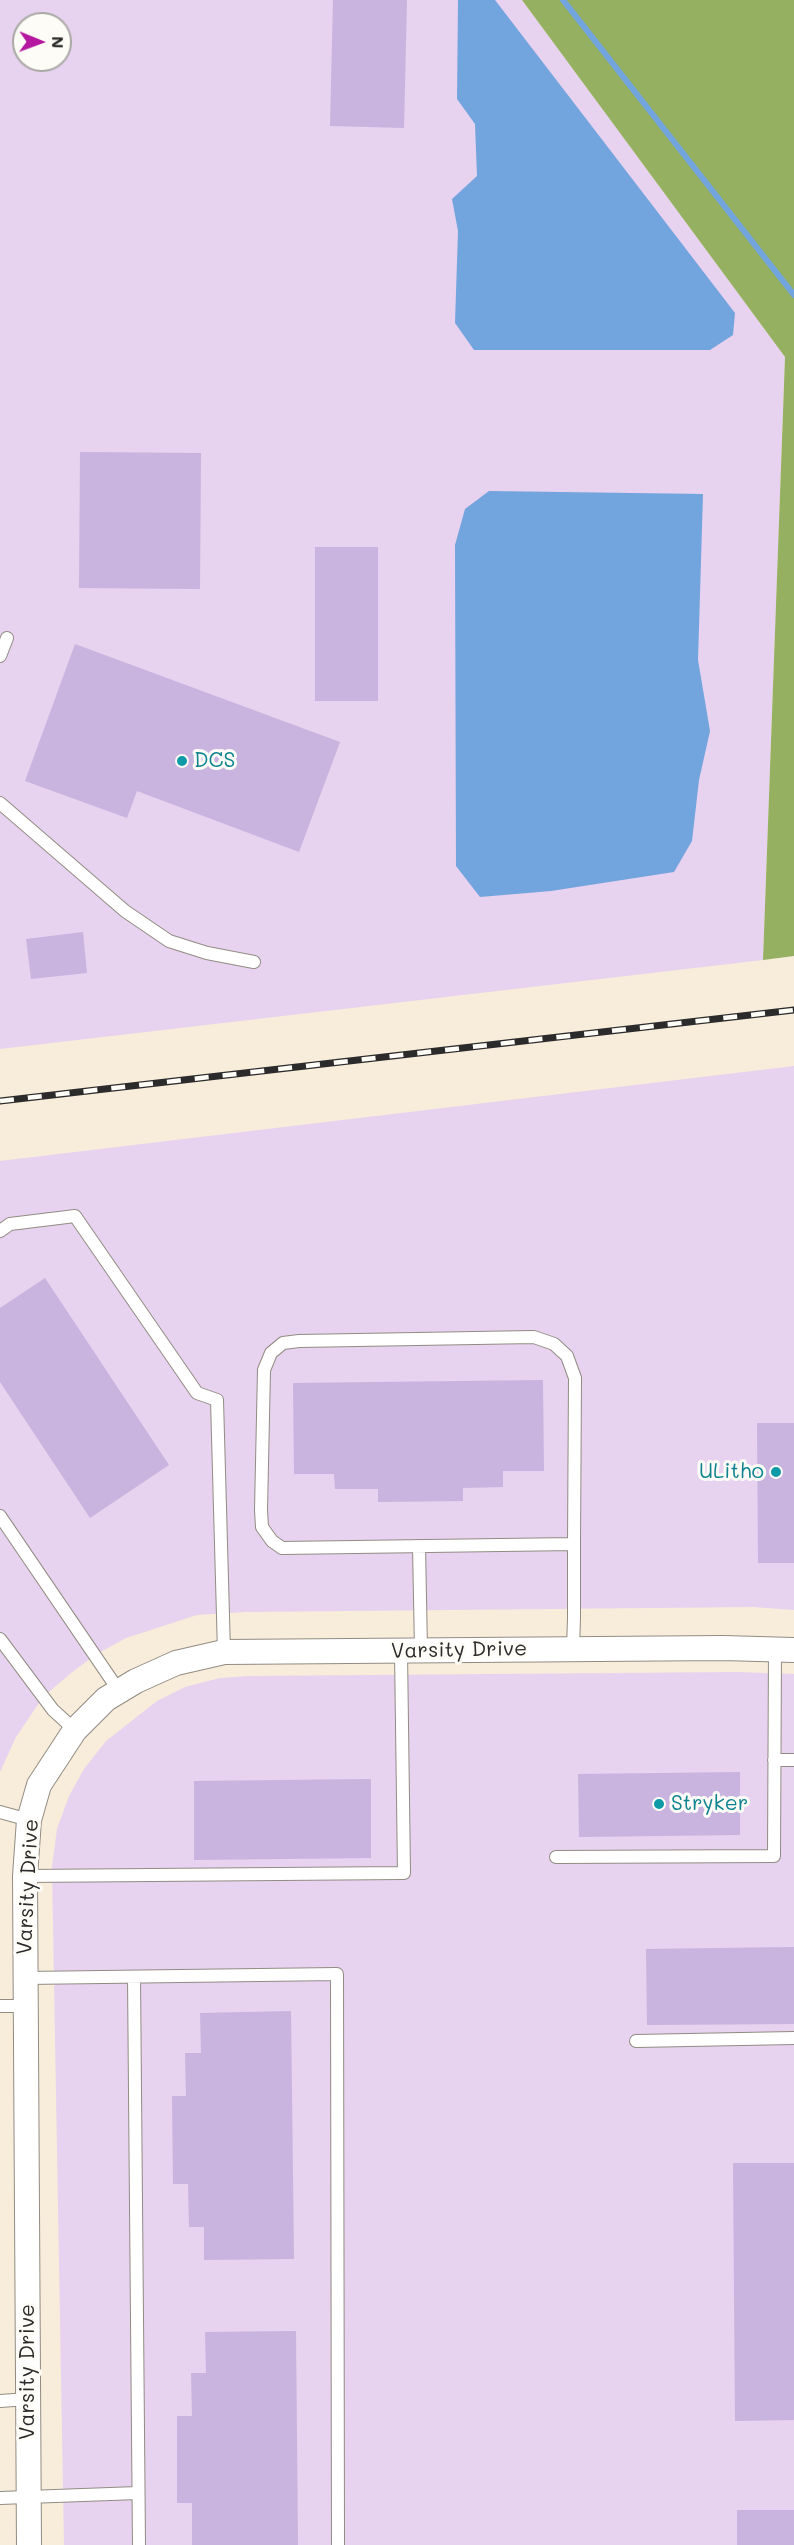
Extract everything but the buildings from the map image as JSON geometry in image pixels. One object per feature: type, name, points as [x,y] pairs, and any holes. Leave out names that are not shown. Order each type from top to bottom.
[{"type":"street","name":"Varsity Drive","points":[[29,2545],[25,1875],[29,1820],[39,1785],[75,1730],[106,1699],[136,1681],[176,1663],[224,1652],[784,1650]]},
{"type":"lane","points":[[0,656],[7,638]]},
{"type":"lane","points":[[0,804],[125,911],[169,941],[207,953],[254,962]]},
{"type":"lane","points":[[0,1231],[10,1224],[75,1216],[196,1393],[217,1400],[224,1652]]},
{"type":"lane","points":[[573,1649],[574,1544],[574,1378],[567,1356],[554,1344],[534,1337],[283,1343],[271,1353],[264,1370],[261,1510],[262,1527],[272,1541],[282,1548],[574,1544]]},
{"type":"lane","points":[[0,1516],[119,1691]]},
{"type":"lane","points":[[25,1875],[404,1873],[411,1651],[419,1546]]},
{"type":"lane","points":[[0,1639],[53,1710],[75,1730]]},
{"type":"lane","points":[[556,1857],[774,1856],[774,1760],[784,1650]]},
{"type":"lane","points":[[774,1760],[794,1760]]},
{"type":"lane","points":[[0,1812],[29,1820]]},
{"type":"lane","points":[[25,1978],[337,1974],[338,2545]]},
{"type":"lane","points":[[134,1977],[139,2545]]},
{"type":"lane","points":[[0,2006],[25,2006]]},
{"type":"lane","points":[[636,2041],[794,2038]]},
{"type":"lane","points":[[0,2401],[28,2399]]},
{"type":"lane","points":[[0,2498],[138,2493]]},
{"type":"shaded area","points":[[0,0],[522,0],[785,357],[763,960],[0,1049]]},
{"type":"shaded area","points":[[794,1066],[794,1610],[753,1607],[245,1612],[197,1615],[126,1638],[95,1655],[71,1673],[43,1697],[16,1737],[0,1772],[0,1161]]},
{"type":"shaded area","points":[[737,1672],[794,1674],[794,2545],[64,2545],[52,1867],[57,1829],[69,1796],[84,1769],[106,1741],[157,1701],[185,1687],[220,1678]]},
{"type":"green space","points":[[522,0],[794,0],[794,956],[763,960],[785,357]]},
{"type":"water","points":[[458,0],[495,0],[735,313],[733,335],[710,350],[474,350],[455,323],[458,231],[452,199],[477,176],[475,124],[457,99]]},
{"type":"water","points":[[489,491],[703,494],[698,660],[710,731],[699,780],[692,841],[674,872],[551,891],[480,897],[456,866],[455,545],[465,509]]},
{"type":"waterway","points":[[563,0],[794,295]]},
{"type":"railway","points":[[0,1101],[794,1010]]},
{"type":"place","name":"DCS","points":[[182,761]]},
{"type":"place","name":"ULitho","points":[[776,1472]]},
{"type":"place","name":"Stryker","points":[[659,1804]]}]
